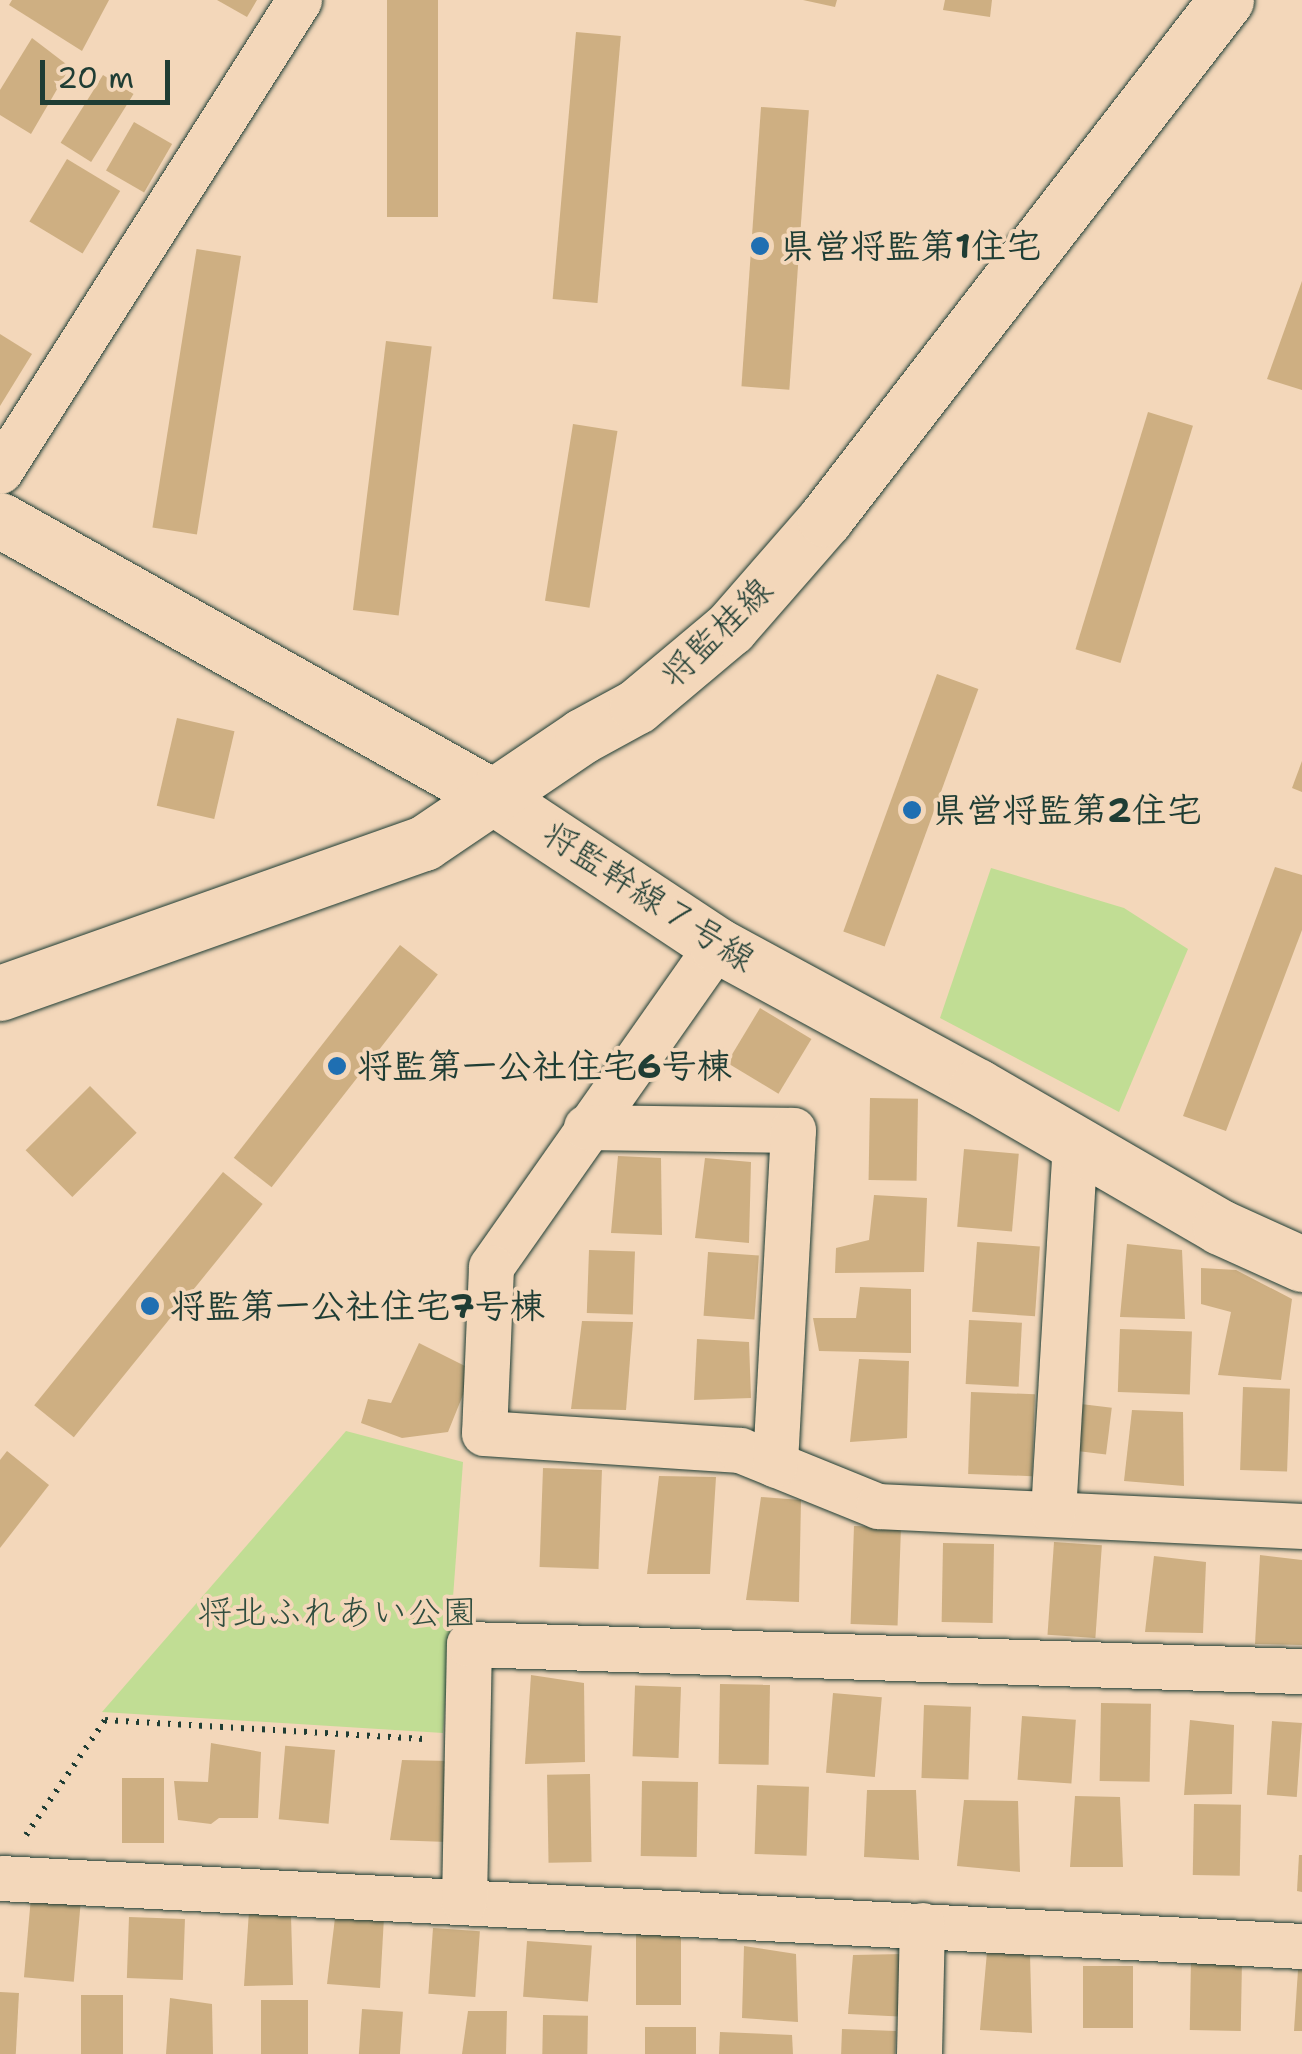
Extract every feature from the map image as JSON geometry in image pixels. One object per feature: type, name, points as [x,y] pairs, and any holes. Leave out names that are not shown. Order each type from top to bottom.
[{"type":"street","points":[[0,471],[299,0]]},
{"type":"street","name":"将監桂線","points":[[0,993],[424,843],[582,736],[636,706],[730,628],[825,519],[1226,0]]},
{"type":"street","name":"将監幹線７号線","points":[[0,520],[492,796],[717,945],[976,1086],[1220,1228],[1302,1264]]},
{"type":"street","points":[[717,945],[491,1267],[484,1433],[740,1450],[878,1506],[1302,1526]]},
{"type":"street","points":[[586,1127],[793,1130],[776,1465]]},
{"type":"street","points":[[1053,1512],[1075,1145]]},
{"type":"street","points":[[464,1902],[470,1644],[1302,1671]]},
{"type":"street","points":[[10,1860],[464,1902],[1302,1946]]},
{"type":"street","points":[[919,2054],[922,1926]]},
{"type":"path","points":[[10,1860],[106,1720],[466,1742]]},
{"type":"green space","points":[[991,868],[1124,908],[1188,949],[1119,1112],[940,1018]]},
{"type":"green space","name":"将北ふれあい公園","points":[[346,1431],[463,1462],[443,1733],[102,1712]]},
{"type":"building","points":[[12,0],[109,0],[82,51],[9,5]]},
{"type":"building","points":[[217,0],[257,0],[247,17]]},
{"type":"building","points":[[387,0],[438,0],[438,217],[387,217]]},
{"type":"building","points":[[803,0],[837,0],[835,7]]},
{"type":"building","points":[[945,0],[992,0],[990,17],[943,10]]},
{"type":"building","points":[[576,32],[621,36],[597,303],[553,299]]},
{"type":"building","points":[[32,38],[70,67],[31,134],[0,115],[0,90]]},
{"type":"building","points":[[103,75],[134,94],[91,162],[61,143]]},
{"type":"building","name":"県営将監第1住宅","points":[[761,107],[809,110],[789,390],[741,386]]},
{"type":"building","points":[[134,122],[172,144],[144,192],[106,170]]},
{"type":"building","points":[[67,159],[120,191],[83,254],[29,222]]},
{"type":"building","points":[[197,249],[241,256],[197,535],[152,527]]},
{"type":"building","points":[[1302,281],[1302,390],[1267,379]]},
{"type":"building","points":[[0,334],[32,354],[0,406]]},
{"type":"building","points":[[386,341],[432,347],[399,616],[353,610]]},
{"type":"building","points":[[1148,412],[1193,426],[1120,663],[1075,649]]},
{"type":"building","points":[[573,424],[617,431],[589,608],[545,601]]},
{"type":"building","name":"県営将監第2住宅","points":[[937,674],[978,689],[885,947],[843,931]]},
{"type":"building","points":[[177,718],[234,731],[214,819],[157,806]]},
{"type":"building","name":"県営将監第2住宅","points":[[1302,761],[1302,792],[1292,788]]},
{"type":"building","name":"県営将監第2住宅","points":[[1275,867],[1302,875],[1302,930],[1226,1131],[1183,1116]]},
{"type":"building","name":"将監第一公社住宅6号棟","points":[[400,945],[438,975],[272,1187],[234,1158]]},
{"type":"building","points":[[760,1008],[811,1039],[778,1094],[727,1063]]},
{"type":"building","points":[[90,1086],[137,1133],[72,1197],[26,1150]]},
{"type":"building","points":[[870,1098],[918,1099],[917,1181],[869,1180]]},
{"type":"building","points":[[964,1149],[1019,1154],[1012,1231],[957,1227]]},
{"type":"building","points":[[618,1156],[661,1158],[662,1235],[611,1233]]},
{"type":"building","points":[[705,1158],[751,1162],[749,1243],[695,1238]]},
{"type":"building","name":"将監第一公社住宅7号棟","points":[[223,1172],[263,1204],[74,1437],[34,1405]]},
{"type":"building","points":[[874,1195],[927,1198],[924,1272],[835,1273],[836,1248],[869,1240]]},
{"type":"building","points":[[977,1242],[1040,1246],[1035,1316],[972,1312]]},
{"type":"building","points":[[1127,1244],[1182,1250],[1185,1319],[1120,1317]]},
{"type":"building","points":[[589,1250],[635,1252],[633,1315],[587,1313]]},
{"type":"building","points":[[708,1252],[759,1256],[754,1319],[704,1316]]},
{"type":"building","points":[[1201,1268],[1236,1270],[1292,1299],[1281,1380],[1218,1375],[1231,1312],[1201,1304]]},
{"type":"building","points":[[860,1287],[911,1289],[911,1353],[819,1351],[813,1318],[856,1318]]},
{"type":"building","points":[[969,1320],[1022,1323],[1019,1387],[966,1384]]},
{"type":"building","points":[[582,1321],[633,1322],[626,1410],[571,1409]]},
{"type":"building","points":[[1120,1329],[1192,1332],[1190,1394],[1118,1392]]},
{"type":"building","points":[[697,1339],[749,1342],[751,1398],[694,1400]]},
{"type":"building","points":[[419,1343],[473,1370],[448,1432],[402,1438],[361,1423],[368,1399],[391,1403]]},
{"type":"building","points":[[859,1359],[909,1361],[907,1438],[850,1442]]},
{"type":"building","points":[[1243,1387],[1290,1389],[1287,1472],[1240,1470]]},
{"type":"building","points":[[971,1392],[1035,1394],[1032,1476],[968,1474]]},
{"type":"building","points":[[1081,1404],[1112,1408],[1106,1454],[1075,1451]]},
{"type":"building","points":[[1132,1410],[1183,1412],[1184,1486],[1124,1481]]},
{"type":"building","points":[[7,1451],[49,1485],[0,1548],[0,1460]]},
{"type":"building","points":[[543,1468],[602,1470],[599,1569],[540,1567]]},
{"type":"building","points":[[659,1476],[716,1477],[710,1574],[647,1574]]},
{"type":"building","points":[[761,1497],[801,1500],[799,1602],[746,1600]]},
{"type":"building","points":[[854,1526],[901,1528],[898,1626],[851,1624]]},
{"type":"building","points":[[1054,1542],[1102,1545],[1095,1638],[1048,1635]]},
{"type":"building","points":[[943,1543],[994,1544],[993,1623],[942,1622]]},
{"type":"building","points":[[1260,1555],[1302,1560],[1302,1645],[1255,1644]]},
{"type":"building","points":[[1154,1556],[1206,1562],[1203,1633],[1145,1632]]},
{"type":"building","points":[[531,1675],[584,1683],[585,1762],[525,1764]]},
{"type":"building","points":[[720,1684],[770,1685],[769,1765],[719,1764]]},
{"type":"building","points":[[635,1685],[681,1687],[679,1758],[633,1756]]},
{"type":"building","points":[[833,1693],[882,1697],[875,1777],[826,1773]]},
{"type":"building","points":[[1101,1703],[1151,1704],[1150,1782],[1100,1781]]},
{"type":"building","points":[[924,1705],[971,1707],[968,1780],[921,1778]]},
{"type":"building","points":[[1022,1716],[1076,1720],[1071,1784],[1018,1780]]},
{"type":"building","points":[[1190,1720],[1234,1725],[1232,1794],[1184,1795]]},
{"type":"building","points":[[1272,1721],[1302,1723],[1297,1797],[1267,1795]]},
{"type":"building","points":[[211,1743],[261,1752],[258,1818],[219,1818],[211,1824],[178,1820],[174,1781],[208,1782]]},
{"type":"building","points":[[285,1746],[335,1750],[329,1824],[279,1819]]},
{"type":"building","points":[[402,1760],[449,1761],[448,1842],[390,1840]]},
{"type":"building","points":[[590,1774],[592,1862],[549,1863],[547,1775]]},
{"type":"building","points":[[122,1778],[164,1778],[164,1843],[122,1843]]},
{"type":"building","points":[[642,1781],[698,1782],[697,1857],[641,1856]]},
{"type":"building","points":[[757,1785],[809,1787],[807,1856],[755,1854]]},
{"type":"building","points":[[867,1790],[916,1790],[919,1860],[864,1857]]},
{"type":"building","points":[[1075,1796],[1120,1797],[1123,1867],[1070,1867]]},
{"type":"building","points":[[964,1800],[1018,1801],[1020,1872],[957,1866]]},
{"type":"building","points":[[1194,1804],[1241,1805],[1240,1876],[1193,1875]]},
{"type":"building","points":[[1302,1855],[1302,1892],[1297,1891]]},
{"type":"building","points":[[31,1895],[81,1899],[74,1982],[24,1977]]},
{"type":"building","points":[[249,1911],[291,1916],[293,1985],[244,1986]]},
{"type":"building","points":[[129,1917],[185,1919],[183,1980],[127,1978]]},
{"type":"building","points":[[384,1917],[380,1988],[327,1984],[335,1918]]},
{"type":"building","points":[[433,1928],[480,1931],[475,1997],[428,1994]]},
{"type":"building","points":[[636,1934],[681,1934],[681,2005],[636,2005]]},
{"type":"building","points":[[527,1941],[592,1946],[588,2001],[523,1997]]},
{"type":"building","points":[[744,1946],[796,1954],[798,2022],[742,2018]]},
{"type":"building","points":[[987,1952],[1030,1954],[1032,2033],[980,2030]]},
{"type":"building","points":[[904,1954],[909,2017],[848,2014],[853,1955]]},
{"type":"building","points":[[1191,1959],[1242,1960],[1241,2031],[1190,2030]]},
{"type":"building","points":[[1083,1966],[1133,1966],[1133,2028],[1083,2028]]},
{"type":"building","points":[[1298,1970],[1302,1970],[1302,2031],[1294,2031]]},
{"type":"building","points":[[0,1992],[19,1993],[16,2054],[0,2054]]},
{"type":"building","points":[[81,1995],[123,1995],[123,2054],[81,2054]]},
{"type":"building","points":[[170,1998],[212,2004],[213,2054],[166,2054]]},
{"type":"building","points":[[261,2000],[308,2000],[308,2054],[261,2054]]},
{"type":"building","points":[[362,2009],[403,2012],[400,2054],[359,2054]]},
{"type":"building","points":[[468,2011],[507,2011],[506,2054],[462,2054]]},
{"type":"building","points":[[543,2015],[588,2016],[587,2054],[542,2054]]},
{"type":"building","points":[[645,2027],[696,2027],[696,2054],[645,2054]]},
{"type":"building","points":[[842,2029],[896,2031],[895,2054],[841,2054]]},
{"type":"building","points":[[720,2032],[792,2035],[793,2054],[719,2054]]},
{"type":"place","name":"県営将監第1住宅","points":[[760,246]]},
{"type":"place","name":"県営将監第2住宅","points":[[912,810]]},
{"type":"place","name":"将監第一公社住宅6号棟","points":[[337,1066]]},
{"type":"place","name":"将監第一公社住宅7号棟","points":[[150,1306]]}]
